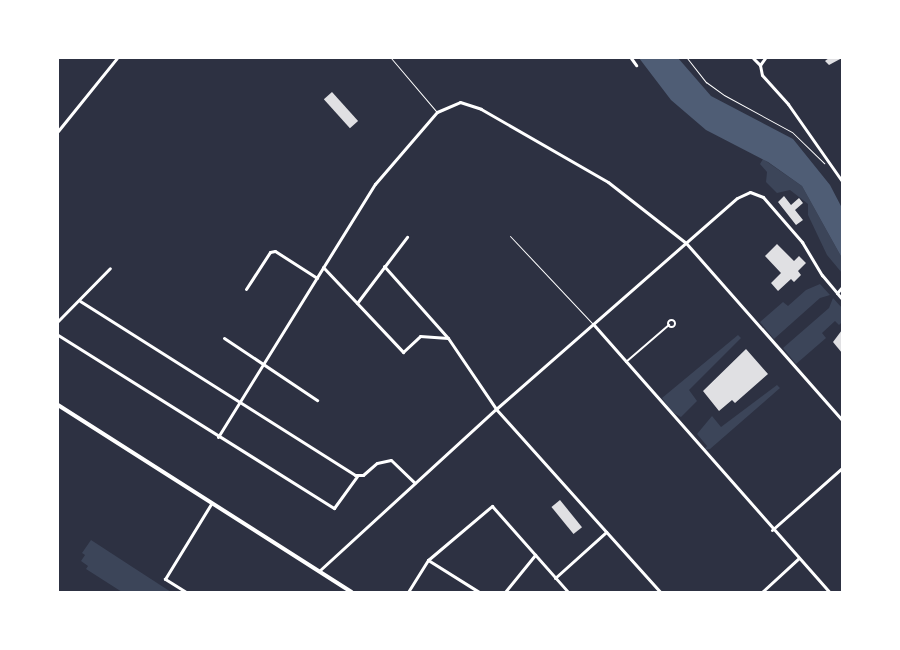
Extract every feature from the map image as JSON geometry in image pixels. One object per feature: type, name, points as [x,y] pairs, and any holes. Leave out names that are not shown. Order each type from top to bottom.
[{"type":"main road","points":[[58,405],[352,592]]},
{"type":"street","points":[[58,131],[117,58]]},
{"type":"street","points":[[631,58],[636,65]]},
{"type":"street","points":[[753,58],[760,65],[762,75],[788,104],[842,181]]},
{"type":"street","points":[[760,65],[765,58]]},
{"type":"street","points":[[218,437],[375,184],[437,112],[460,102],[481,109],[608,182],[686,243],[842,420]]},
{"type":"street","points":[[319,571],[496,409],[737,198],[754,193],[767,201],[802,242],[822,275],[842,299]]},
{"type":"street","points":[[357,303],[407,237]]},
{"type":"street","points":[[246,289],[266,254],[275,251],[317,278]]},
{"type":"street","points":[[384,266],[448,338],[496,409],[660,592]]},
{"type":"street","points":[[324,267],[402,352],[420,336],[448,338]]},
{"type":"street","points":[[58,321],[110,268]]},
{"type":"street","points":[[837,292],[842,287]]},
{"type":"street","points":[[80,300],[358,476]]},
{"type":"street","points":[[594,325],[772,530],[828,591]]},
{"type":"street","points":[[626,362],[669,326]]},
{"type":"street","points":[[58,335],[334,508],[358,476],[377,463],[391,460],[415,483]]},
{"type":"street","points":[[224,338],[317,400]]},
{"type":"street","points":[[772,530],[842,468]]},
{"type":"street","points":[[186,592],[164,579],[211,504]]},
{"type":"street","points":[[408,592],[428,560],[492,506],[568,592]]},
{"type":"street","points":[[555,578],[606,532]]},
{"type":"street","points":[[504,592],[535,555]]},
{"type":"street","points":[[762,592],[798,558]]},
{"type":"street","points":[[428,560],[479,592]]},
{"type":"street","points":[[823,592],[828,591]]},
{"type":"lane","points":[[391,58],[437,112]]},
{"type":"lane","points":[[510,236],[594,325]]},
{"type":"path","points":[[688,58],[706,82],[724,95],[792,132],[824,164]]},
{"type":"shaded area","points":[[639,58],[678,58],[711,96],[793,139],[830,185],[842,208],[842,258],[802,186],[768,162],[706,130],[671,100]]},
{"type":"shaded area","points":[[763,159],[802,186],[842,258],[842,273],[827,255],[808,215],[808,204],[790,190],[777,193],[766,182],[767,172],[760,164]]},
{"type":"shaded area","points":[[820,284],[830,295],[820,298],[774,339],[760,322],[783,302],[788,306],[806,290]]},
{"type":"shaded area","points":[[833,298],[842,308],[842,322],[839,325],[835,321],[822,333],[826,338],[796,364],[783,348],[829,308]]},
{"type":"shaded area","points":[[738,335],[741,338],[689,390],[697,401],[681,417],[672,412],[662,398]]},
{"type":"shaded area","points":[[777,385],[780,388],[710,449],[704,450],[707,446],[697,434],[712,416],[721,427]]},
{"type":"shaded area","points":[[91,540],[171,592],[122,592],[86,569],[88,566],[81,561],[85,555],[82,553]]},
{"type":"building","points":[[829,58],[842,58],[829,65],[825,61]]},
{"type":"building","points":[[332,92],[358,121],[350,128],[324,99]]},
{"type":"building","points":[[784,196],[791,205],[799,198],[803,203],[795,210],[803,220],[796,225],[778,202]]},
{"type":"building","points":[[777,244],[794,261],[799,256],[806,263],[798,271],[801,275],[794,282],[791,279],[778,291],[771,283],[781,273],[765,256]]},
{"type":"building","points":[[842,330],[842,353],[833,342]]},
{"type":"building","points":[[746,349],[768,374],[735,403],[732,400],[719,411],[703,391]]},
{"type":"building","points":[[560,500],[582,527],[573,534],[551,507]]}]
